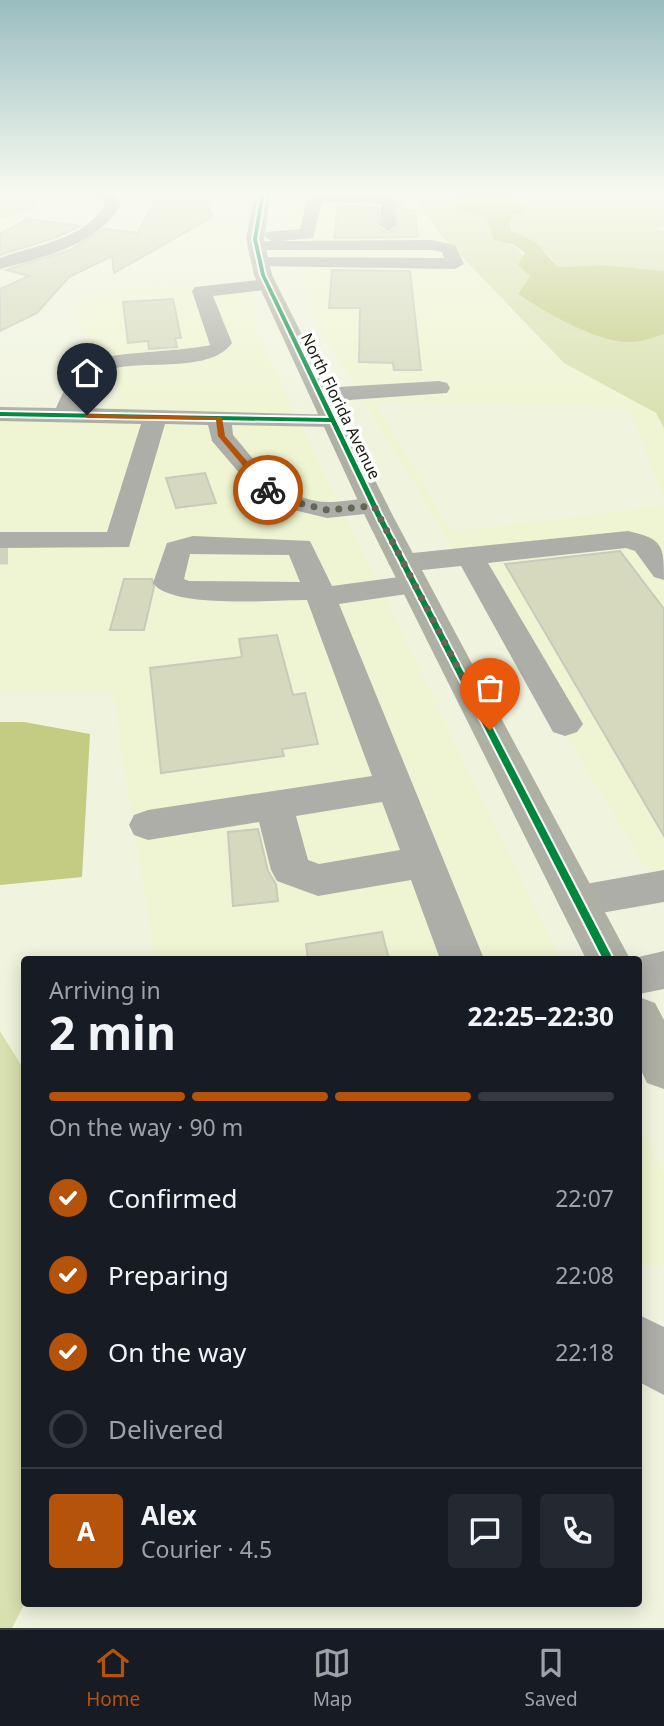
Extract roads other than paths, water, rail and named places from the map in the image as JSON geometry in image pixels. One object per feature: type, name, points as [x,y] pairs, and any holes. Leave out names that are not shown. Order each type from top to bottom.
[{"type":"main road","name":"North Florida Avenue","points":[[263,268],[266,283],[374,506],[606,956]]},
{"type":"street","points":[[65,415],[81,379],[87,371],[99,365],[191,356],[217,349],[222,343],[202,291],[266,283],[405,283]]},
{"type":"street","points":[[321,396],[439,388]]},
{"type":"street","points":[[4,421],[65,415],[333,420]]},
{"type":"street","points":[[9,543],[119,541],[155,417]]},
{"type":"street","points":[[219,418],[221,436],[274,497],[327,510],[374,506]]},
{"type":"street","points":[[461,956],[320,594],[470,555],[628,539],[645,545],[664,571]]},
{"type":"street","points":[[470,555],[565,724]]},
{"type":"street","points":[[148,825],[394,786]]},
{"type":"street","points":[[274,805],[291,870],[318,880],[424,862]]},
{"type":"street","points":[[578,900],[664,886]]},
{"type":"street","points":[[642,974],[664,970]]},
{"type":"street","points":[[642,1347],[664,1365]]},
{"type":"tunnel","points":[[0,550],[8,550]]}]
